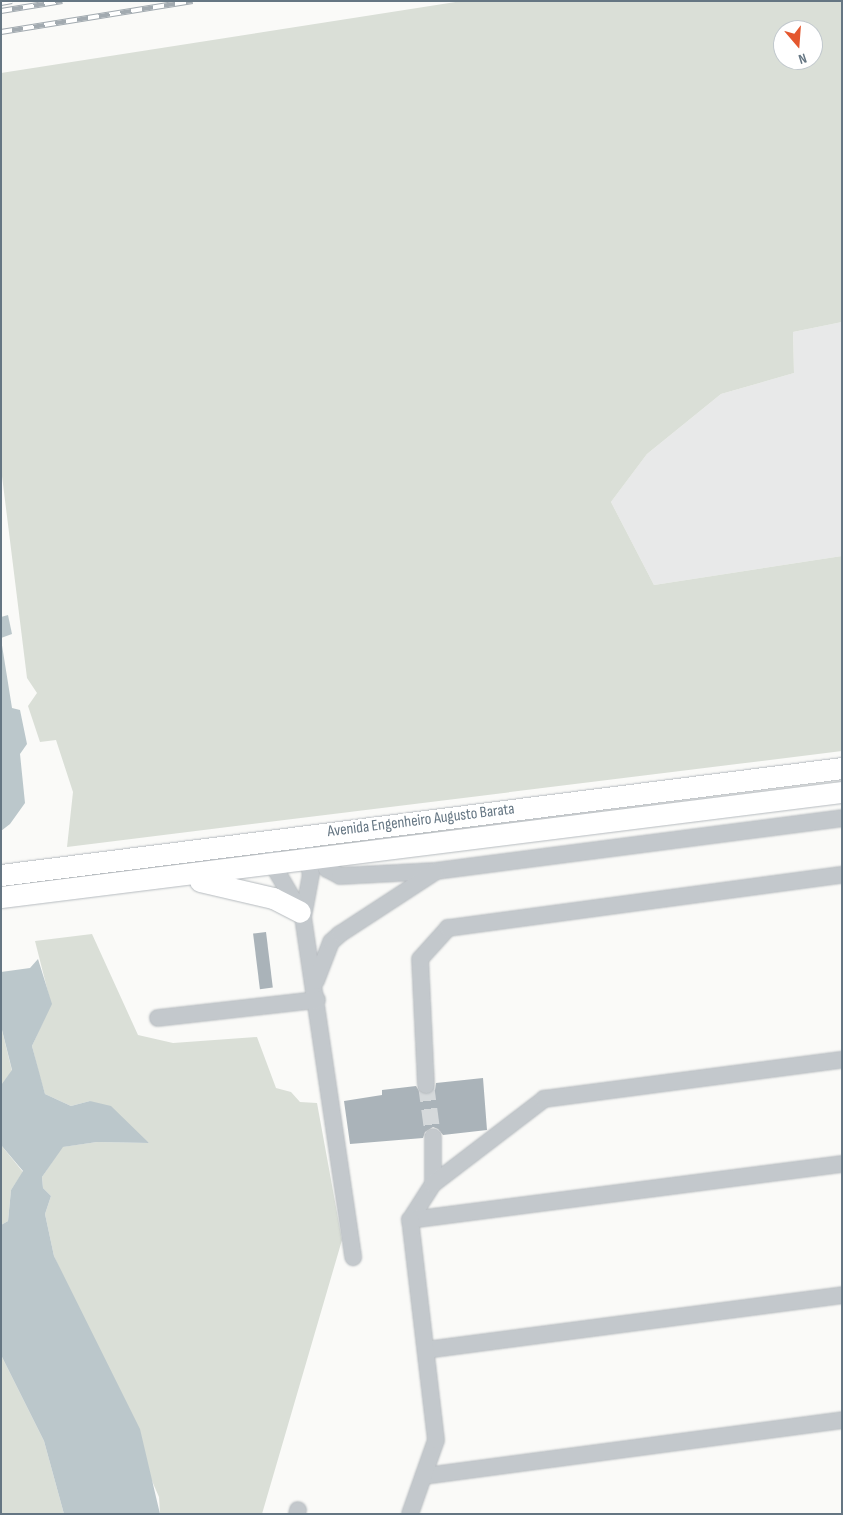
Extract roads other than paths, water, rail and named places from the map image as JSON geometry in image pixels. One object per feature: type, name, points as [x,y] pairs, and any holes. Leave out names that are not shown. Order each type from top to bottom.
[{"type":"main road","name":"Avenida Engenheiro Augusto Barata","points":[[1,875],[842,768]]},
{"type":"main road","name":"Avenida Engenheiro Augusto Barata","points":[[1,897],[316,860],[842,792]]},
{"type":"main road","points":[[170,877],[228,885],[272,898],[302,914]]},
{"type":"lane","points":[[304,836],[316,860],[340,876],[436,871],[842,818]]},
{"type":"lane","points":[[268,840],[273,865],[302,914],[316,993],[353,1257]]},
{"type":"lane","points":[[302,914],[316,860]]},
{"type":"lane","points":[[316,993],[324,956],[340,934],[436,871]]},
{"type":"lane","points":[[426,1085],[420,959],[448,928],[842,875]]},
{"type":"lane","points":[[158,1018],[316,993]]},
{"type":"lane","points":[[410,1514],[436,1440],[410,1220],[433,1184],[544,1099],[842,1060]]},
{"type":"lane","points":[[433,1136],[433,1184]]},
{"type":"lane","points":[[410,1220],[842,1164]]},
{"type":"lane","points":[[426,1350],[842,1295]]},
{"type":"lane","points":[[424,1476],[842,1420]]},
{"type":"tunnel","points":[[426,1085],[433,1137]]},
{"type":"railway","points":[[1,3],[12,1]]},
{"type":"railway","points":[[1,11],[62,1]]},
{"type":"railway","points":[[1,32],[193,1]]}]
